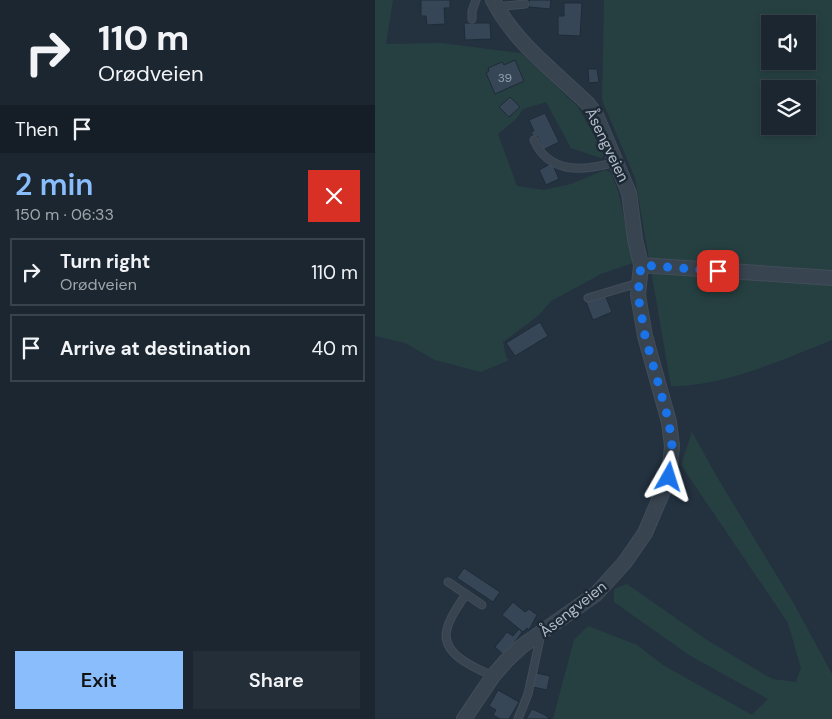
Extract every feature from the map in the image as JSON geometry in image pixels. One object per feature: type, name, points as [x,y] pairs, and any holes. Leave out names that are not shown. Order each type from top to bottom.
[{"type":"street","name":"Åsengveien","points":[[464,719],[493,676],[522,646],[596,594],[625,562],[645,534],[669,477],[672,446],[669,422],[645,336],[638,283],[641,265],[635,239],[629,193],[596,115],[588,104],[519,38],[495,4]]},
{"type":"street","points":[[641,265],[832,278]]},
{"type":"lane","points":[[472,20],[472,11],[476,0]]},
{"type":"lane","points":[[495,4],[525,4]]},
{"type":"lane","points":[[534,140],[539,153],[573,170],[594,169],[616,162]]},
{"type":"lane","points":[[588,298],[638,283]]},
{"type":"lane","points":[[447,582],[482,604]]},
{"type":"lane","points":[[466,594],[450,620],[447,629],[447,642],[457,655],[479,670],[493,676]]},
{"type":"lane","points":[[518,719],[528,694],[541,634]]},
{"type":"green space","points":[[375,0],[393,0],[386,44],[441,43],[521,53],[578,107],[605,154],[601,158],[571,148],[546,102],[523,109],[516,119],[498,134],[517,186],[544,190],[571,184],[605,170],[611,173],[619,194],[633,263],[601,274],[551,301],[538,316],[503,342],[506,357],[509,360],[481,372],[435,360],[405,343],[375,336]]},
{"type":"green space","points":[[604,0],[832,0],[832,340],[753,371],[732,377],[691,385],[671,386],[635,178],[602,100]]},
{"type":"green space","points":[[692,432],[794,604],[832,674],[832,719],[553,719],[574,640],[588,626],[637,645],[663,665],[752,715],[768,699],[689,655],[614,602],[614,589],[627,584],[707,640],[772,679],[796,682],[801,668],[788,623],[681,465]]},
{"type":"building","points":[[421,0],[450,0],[450,8],[444,8],[445,24],[427,25],[426,16],[421,16]]},
{"type":"building","points":[[529,0],[551,0],[550,9],[529,7]]},
{"type":"building","points":[[564,3],[582,3],[580,36],[558,35],[558,16],[564,16]]},
{"type":"building","points":[[464,23],[490,23],[491,39],[465,40]]},
{"type":"building","points":[[515,60],[524,81],[495,94],[486,73],[489,71],[488,68],[502,62],[504,65]]},
{"type":"building","points":[[588,69],[597,69],[599,82],[589,83]]},
{"type":"building","points":[[510,97],[520,107],[509,117],[499,107]]},
{"type":"building","points":[[545,113],[559,142],[543,150],[537,136],[534,138],[531,132],[534,131],[529,120]]},
{"type":"building","points":[[552,163],[559,179],[546,185],[539,170]]},
{"type":"building","points":[[605,295],[612,312],[593,320],[586,302]]},
{"type":"building","points":[[540,322],[548,336],[515,356],[506,343]]},
{"type":"building","points":[[464,568],[500,592],[493,602],[457,578]]},
{"type":"building","points":[[513,602],[525,612],[529,609],[537,615],[529,630],[527,628],[523,632],[502,615]]},
{"type":"building","points":[[519,629],[522,632],[505,656],[495,647],[507,632],[513,636]]},
{"type":"building","points":[[536,673],[550,676],[547,690],[533,687]]},
{"type":"building","points":[[498,690],[519,702],[509,719],[500,719],[493,715],[496,710],[489,706]]},
{"type":"building","points":[[532,709],[545,715],[550,719],[526,719]]},
{"type":"route","points":[[669,477],[672,446],[669,422],[645,336],[638,295],[641,265],[718,271]]}]
